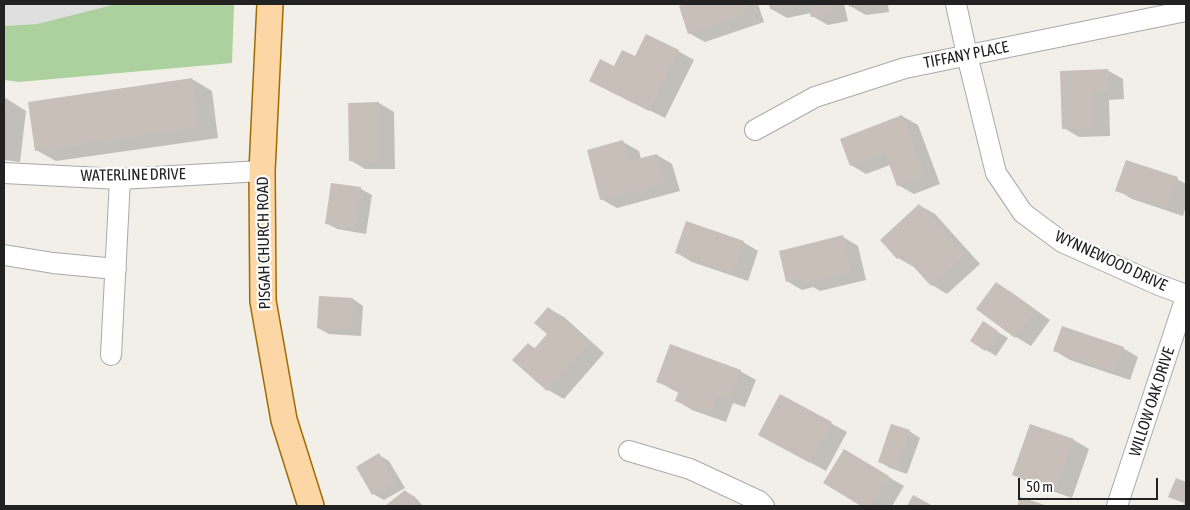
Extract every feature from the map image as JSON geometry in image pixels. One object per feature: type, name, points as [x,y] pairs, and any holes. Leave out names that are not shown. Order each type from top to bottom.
[{"type":"main road","name":"PISGAH CHURCH ROAD","points":[[270,4],[262,171],[263,302],[284,420],[311,506]]},
{"type":"street","name":"WYNNEWOOD DRIVE","points":[[956,4],[966,55],[996,173],[1023,213],[1062,242],[1186,296]]},
{"type":"street","name":"TIFFANY PLACE","points":[[756,130],[816,98],[904,68],[1186,10]]},
{"type":"street","name":"WATERLINE DRIVE","points":[[4,173],[120,178],[262,171]]},
{"type":"street","points":[[111,355],[120,178]]},
{"type":"street","points":[[4,255],[53,263],[116,269]]},
{"type":"street","name":"WILLOW OAK DRIVE","points":[[1117,506],[1186,296]]},
{"type":"street","points":[[629,451],[690,469],[759,501],[764,506]]},
{"type":"shaded area","points":[[4,4],[116,4],[37,24],[4,26]]},
{"type":"green space","points":[[116,4],[234,4],[232,63],[19,82],[4,80],[4,26],[37,24]]},
{"type":"building","points":[[685,4],[746,4],[750,13],[688,34],[679,6]]},
{"type":"building","points":[[769,4],[794,4],[794,5],[770,9]]},
{"type":"building","points":[[808,4],[831,4],[833,13],[811,17]]},
{"type":"building","points":[[849,4],[861,4],[862,5],[849,7]]},
{"type":"building","points":[[646,34],[679,50],[649,111],[589,81],[600,59],[614,66],[622,50],[635,56]]},
{"type":"building","points":[[1108,69],[1109,91],[1094,92],[1095,128],[1062,129],[1060,71]]},
{"type":"building","points":[[192,78],[199,127],[35,151],[28,102]]},
{"type":"building","points":[[4,98],[7,98],[5,115],[4,115]]},
{"type":"building","points":[[379,102],[380,161],[349,161],[348,103]]},
{"type":"building","points":[[902,115],[925,175],[897,186],[885,153],[850,166],[840,139]]},
{"type":"building","points":[[623,140],[629,161],[657,154],[665,183],[600,200],[587,150]]},
{"type":"building","points":[[1126,160],[1178,177],[1167,208],[1115,191]]},
{"type":"building","points":[[331,183],[361,187],[356,228],[325,224]]},
{"type":"building","points":[[919,204],[965,254],[931,286],[902,254],[897,259],[880,240]]},
{"type":"building","points":[[686,221],[744,241],[733,273],[675,253]]},
{"type":"building","points":[[843,235],[851,272],[804,283],[802,277],[786,282],[779,251]]},
{"type":"building","points":[[996,282],[1035,310],[1015,338],[976,309]]},
{"type":"building","points":[[319,296],[353,298],[351,331],[317,328]]},
{"type":"building","points":[[548,307],[590,343],[547,391],[512,360],[528,343],[534,349],[547,334],[534,323]]},
{"type":"building","points":[[983,321],[998,331],[985,351],[970,341]]},
{"type":"building","points":[[1062,326],[1124,347],[1115,372],[1053,351]]},
{"type":"building","points":[[670,344],[741,370],[730,400],[717,395],[710,414],[675,401],[679,390],[656,382]]},
{"type":"building","points":[[780,394],[832,422],[810,463],[758,435]]},
{"type":"building","points":[[891,424],[910,430],[897,469],[878,462]]},
{"type":"building","points":[[1030,424],[1074,439],[1056,490],[1012,475]]},
{"type":"building","points":[[844,449],[889,476],[871,506],[861,506],[823,483]]},
{"type":"building","points":[[379,453],[395,482],[372,495],[356,467]]},
{"type":"building","points":[[1176,478],[1186,482],[1186,506],[1183,506],[1184,503],[1168,497]]},
{"type":"building","points":[[405,490],[419,506],[385,506]]},
{"type":"building","points":[[913,495],[933,506],[907,506]]},
{"type":"building","points":[[1020,497],[1048,506],[1017,506]]}]
